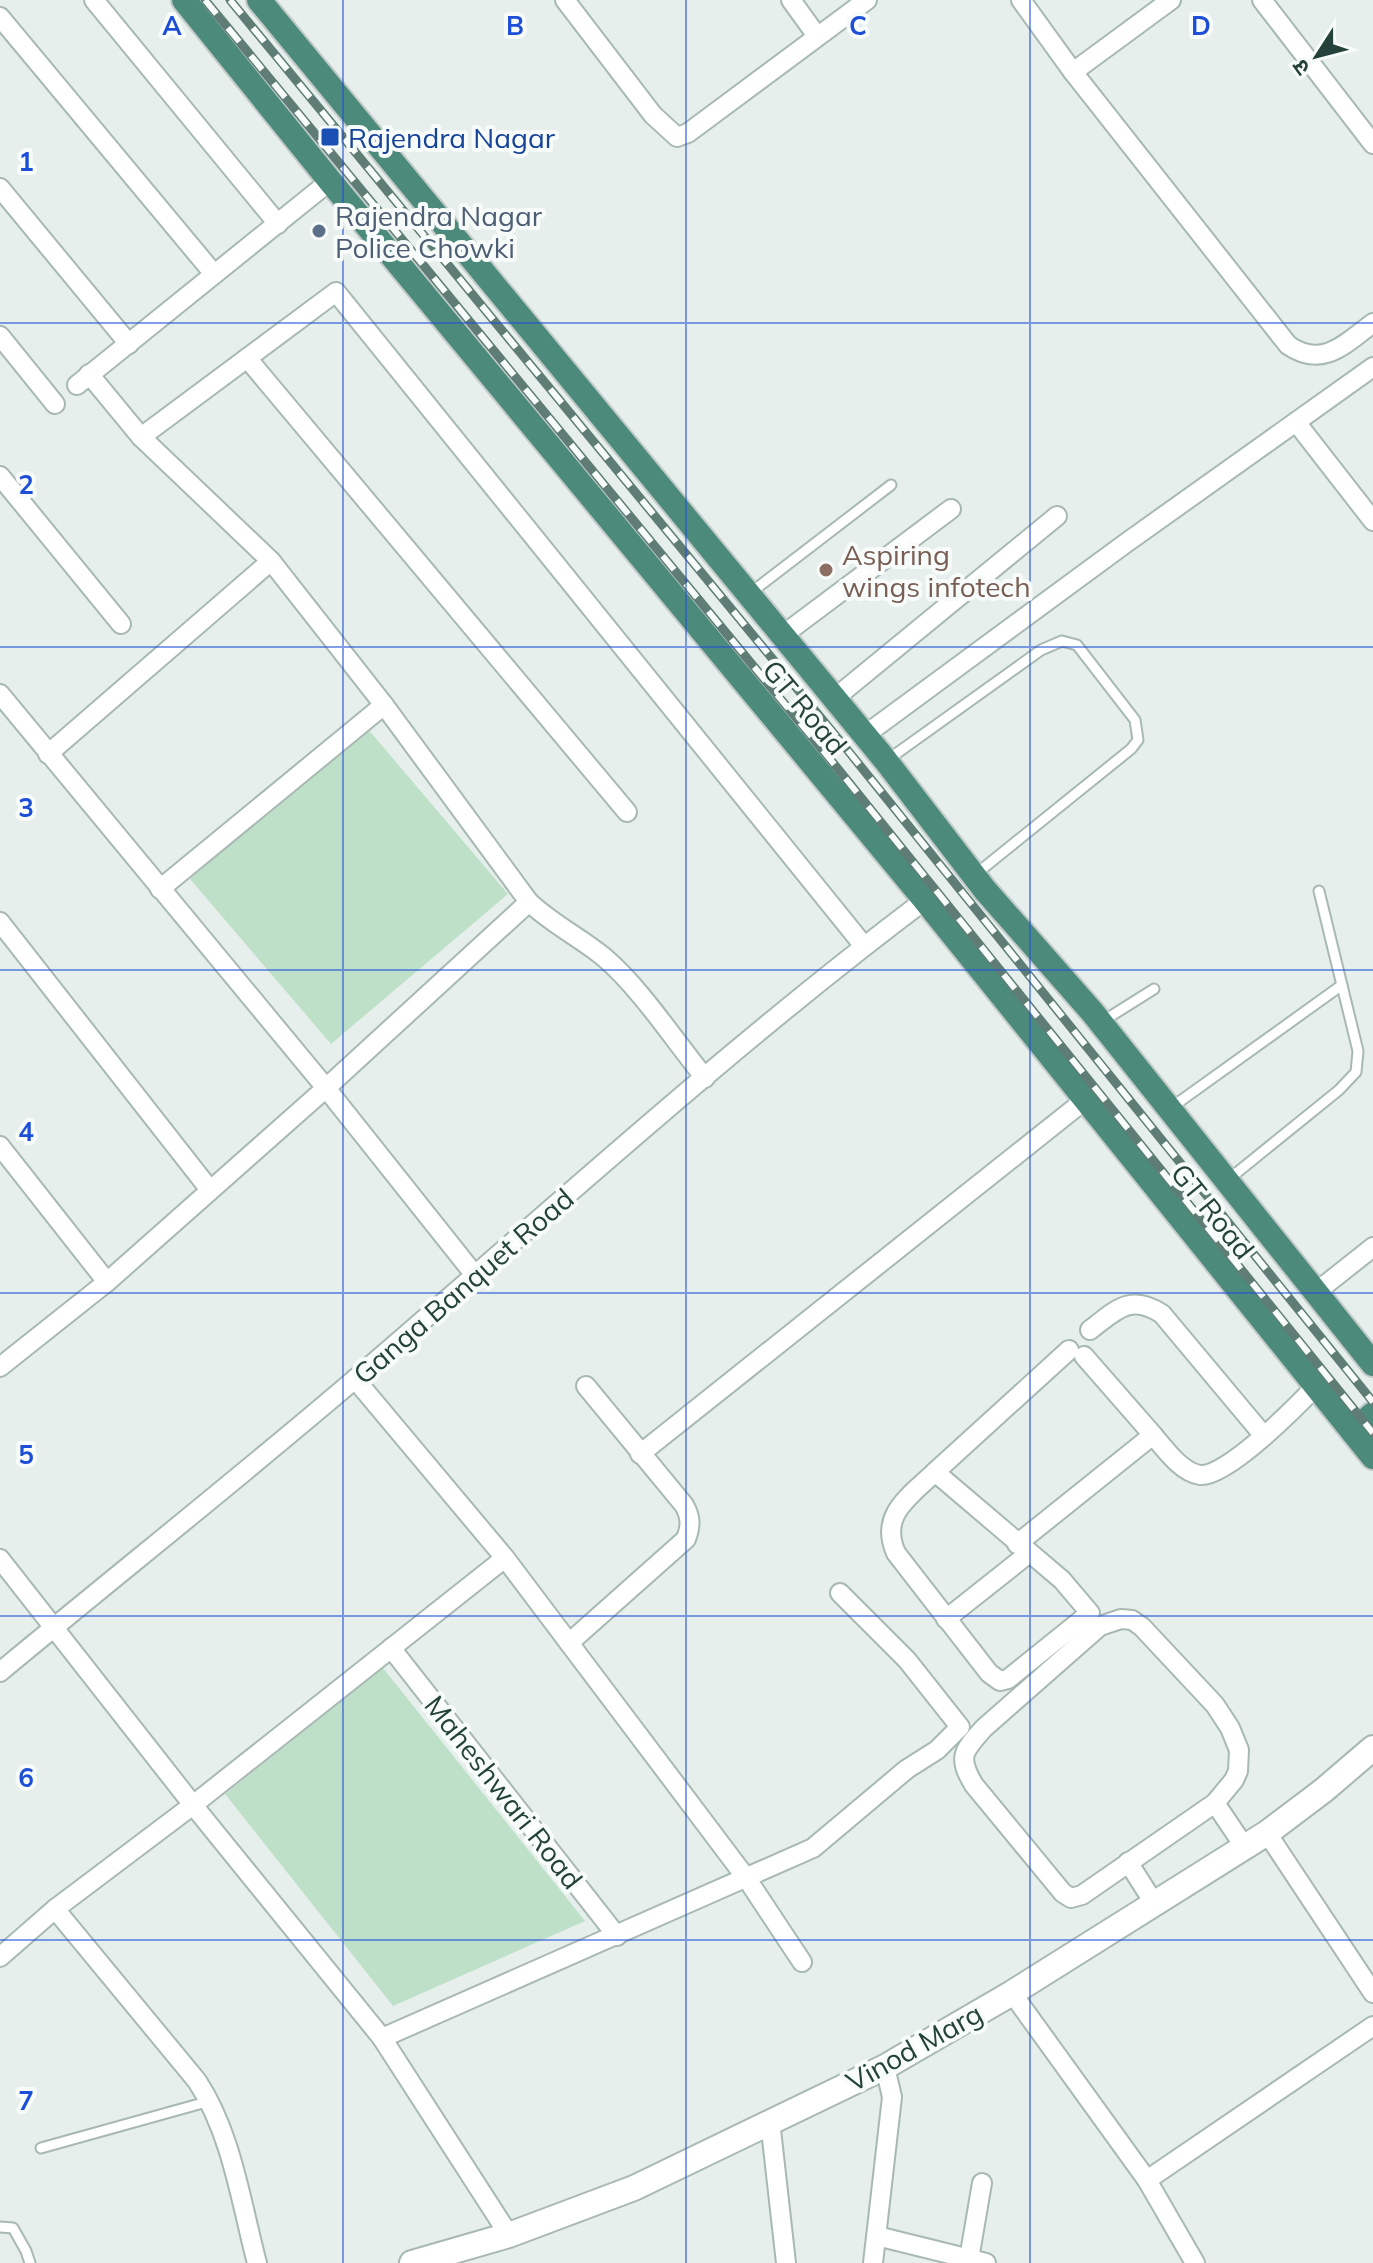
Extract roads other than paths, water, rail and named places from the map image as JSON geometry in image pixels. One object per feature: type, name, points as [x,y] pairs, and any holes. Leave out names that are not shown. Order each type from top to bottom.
[{"type":"highway","name":"GT Road","points":[[184,0],[925,900],[1373,1457]]},
{"type":"highway","name":"GT Road","points":[[259,0],[835,698],[974,876],[1101,1023],[1373,1364]]},
{"type":"highway","points":[[1353,1432],[1373,1414]]},
{"type":"street","points":[[94,0],[278,224]]},
{"type":"street","points":[[565,0],[653,115],[677,137],[688,133],[867,0]]},
{"type":"street","points":[[791,0],[817,36]]},
{"type":"street","points":[[1021,0],[1073,72],[1288,345],[1300,354],[1325,354],[1339,349],[1373,323]]},
{"type":"street","points":[[1073,72],[1171,0]]},
{"type":"street","points":[[1262,0],[1373,144]]},
{"type":"street","points":[[0,17],[214,274]]},
{"type":"street","points":[[330,181],[83,380],[271,561],[384,705],[529,902],[620,972],[705,1078]]},
{"type":"street","points":[[0,188],[129,344]]},
{"type":"street","points":[[141,437],[336,292],[864,946]]},
{"type":"street","points":[[0,336],[55,404]]},
{"type":"street","points":[[247,358],[627,812]]},
{"type":"street","points":[[865,735],[1373,367]]},
{"type":"street","points":[[1296,422],[1370,512]]},
{"type":"street","points":[[0,476],[121,624]]},
{"type":"street","points":[[783,635],[951,509]]},
{"type":"street","points":[[835,698],[1057,516]]},
{"type":"street","points":[[48,754],[271,561]]},
{"type":"street","points":[[0,694],[326,1088],[474,1274]]},
{"type":"street","points":[[160,889],[384,705]]},
{"type":"street","name":"Ganga Banquet Road","points":[[0,1672],[355,1379],[705,1078],[864,946],[925,900]]},
{"type":"street","points":[[3,1359],[107,1282],[529,902]]},
{"type":"street","points":[[0,922],[210,1190]]},
{"type":"street","points":[[640,1454],[1085,1100]]},
{"type":"street","points":[[0,1146],[107,1282]]},
{"type":"street","points":[[1315,1293],[1373,1247]]},
{"type":"street","points":[[1090,1330],[1118,1309],[1136,1303],[1149,1305],[1162,1314],[1264,1436]]},
{"type":"street","points":[[935,1472],[1062,1580],[1090,1613],[1018,1672],[1000,1681],[989,1673],[946,1619],[890,1541],[891,1518],[935,1472],[1077,1353],[1188,1470],[1202,1475],[1230,1462],[1264,1436],[1316,1386]]},
{"type":"street","points":[[355,1379],[505,1558],[747,1879],[802,1962]]},
{"type":"street","points":[[569,1643],[686,1539],[690,1528],[690,1515],[586,1386]]},
{"type":"street","points":[[946,1619],[1153,1435]]},
{"type":"street","points":[[0,1957],[55,1909],[193,1805],[505,1558]]},
{"type":"street","points":[[0,1559],[193,1805],[382,2038],[509,2235]]},
{"type":"street","points":[[382,2038],[813,1848],[907,1769],[937,1750],[960,1727],[907,1660],[840,1593]]},
{"type":"street","points":[[1121,1619],[1132,1620],[1215,1705],[1230,1728],[1239,1750],[1238,1771],[1215,1803],[1082,1895],[1071,1898],[1063,1893],[974,1785],[965,1771],[962,1756],[984,1728],[1100,1626],[1121,1619]]},
{"type":"street","name":"Maheshwari Road","points":[[391,1648],[617,1936]]},
{"type":"street","name":"Vinod Marg","points":[[412,2263],[509,2235],[634,2188],[885,2067],[1012,1993],[1267,1833],[1373,1748]]},
{"type":"street","points":[[1215,1803],[1244,1846]]},
{"type":"street","points":[[1267,1833],[1373,1993]]},
{"type":"street","points":[[1128,1862],[1154,1903]]},
{"type":"street","points":[[55,1909],[210,2101],[221,2127],[257,2263]]},
{"type":"street","points":[[1012,1993],[1147,2180],[1195,2263]]},
{"type":"street","points":[[1147,2180],[1373,2026]]},
{"type":"street","points":[[873,2263],[892,2097],[885,2067]]},
{"type":"street","points":[[770,2121],[786,2263]]},
{"type":"street","points":[[877,2236],[978,2261],[982,2183]]},
{"type":"lane","points":[[749,594],[891,485]]},
{"type":"lane","points":[[886,761],[1041,650],[1062,641],[1069,640],[1077,645],[1135,720],[1138,740],[1131,749],[974,876]]},
{"type":"lane","points":[[1226,1181],[1339,1090],[1356,1072],[1358,1051],[1319,891]]},
{"type":"lane","points":[[1169,1109],[1342,985]]},
{"type":"lane","points":[[1101,1023],[1154,989]]},
{"type":"lane","points":[[41,2148],[210,2101]]},
{"type":"lane","points":[[0,2227],[13,2228],[30,2263]]},
{"type":"railway","points":[[205,0],[830,759],[1373,1433]]},
{"type":"railway","points":[[230,0],[845,747],[1373,1402]]},
{"type":"place","name":"Rajendra Nagar","points":[[330,137]]},
{"type":"place","name":"Rajendra Nagar Police Chowki","points":[[319,231]]},
{"type":"place","name":"Aspiring wings infotech","points":[[826,570]]}]
